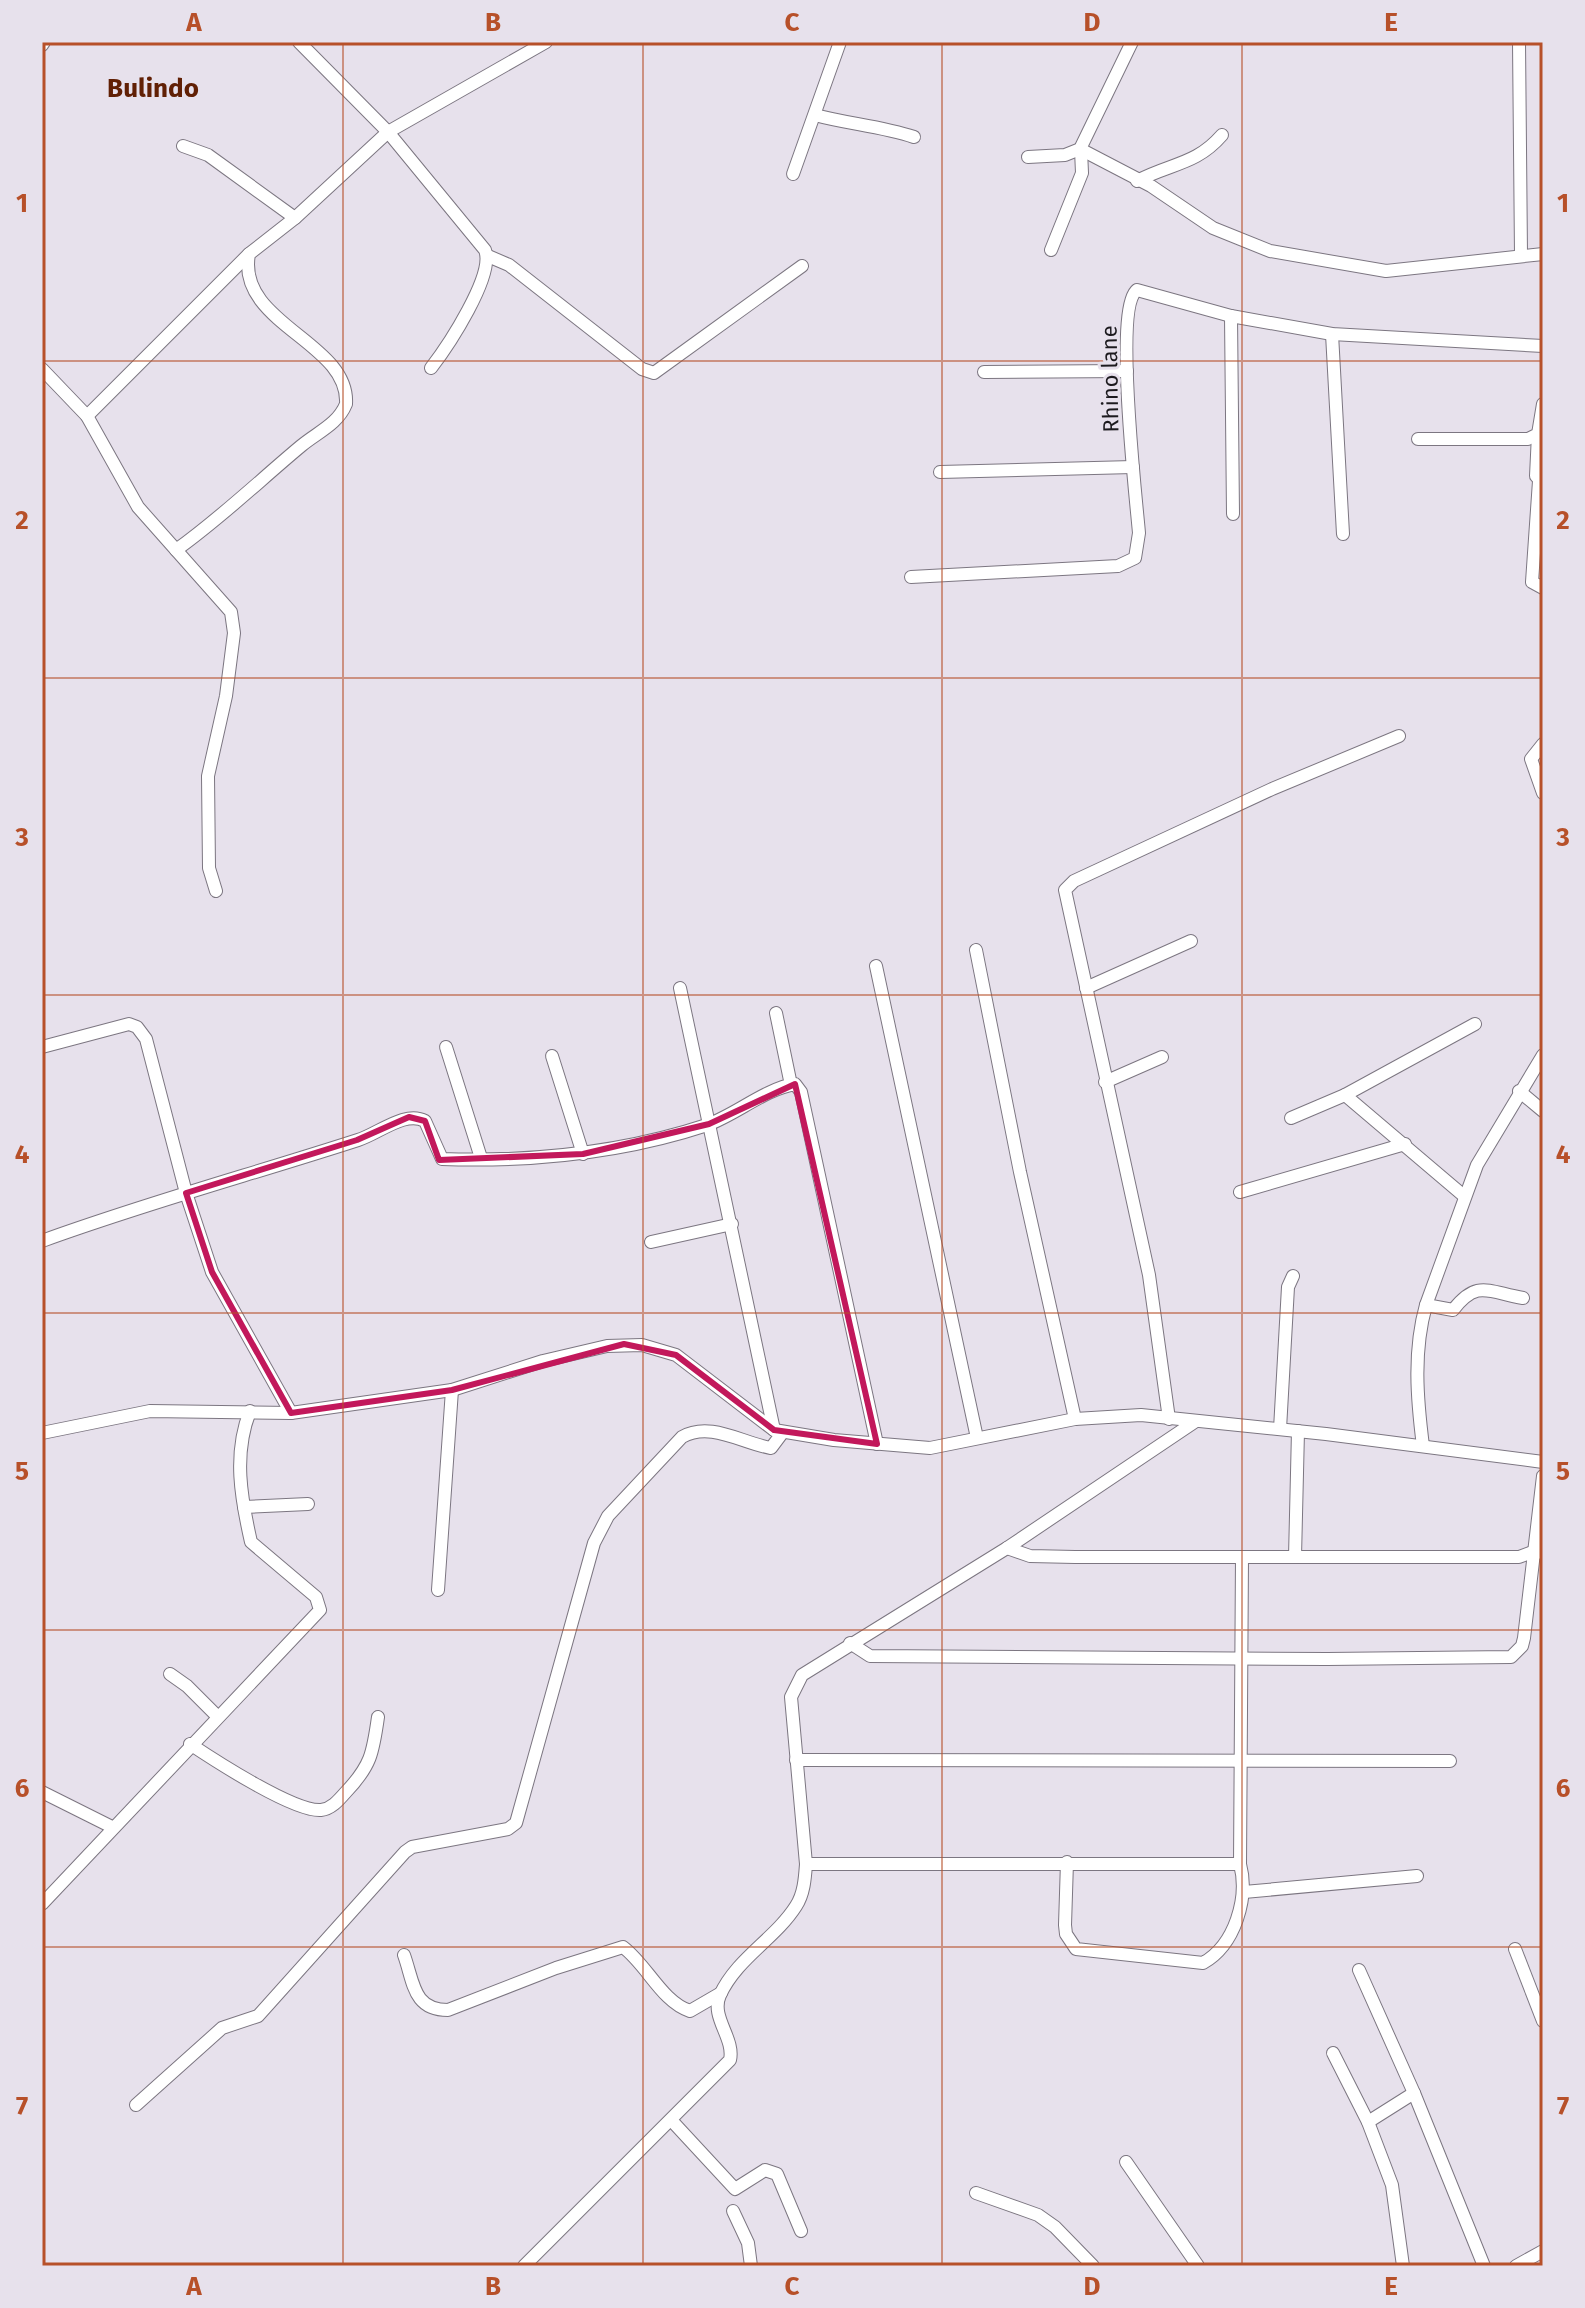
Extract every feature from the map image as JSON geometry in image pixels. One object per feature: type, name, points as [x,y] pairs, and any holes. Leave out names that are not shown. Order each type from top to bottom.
[{"type":"street","points":[[299,42],[388,132],[488,256],[509,265],[642,369],[654,373],[802,266]]},
{"type":"street","points":[[87,416],[249,254],[295,218],[388,132],[546,42]]},
{"type":"street","points":[[793,174],[840,42]]},
{"type":"street","points":[[1051,250],[1082,173],[1081,150],[1132,42]]},
{"type":"street","points":[[1519,42],[1521,255]]},
{"type":"street","points":[[815,115],[850,124],[880,126],[914,137]]},
{"type":"street","points":[[1137,181],[1170,164],[1193,161],[1222,135]]},
{"type":"street","points":[[183,146],[208,155],[295,218]]},
{"type":"street","points":[[1028,157],[1065,155],[1081,150],[1239,240],[1270,251],[1356,269],[1402,270],[1543,254]]},
{"type":"street","points":[[176,550],[217,521],[304,444],[336,421],[346,404],[341,377],[258,297],[248,271],[249,254]]},
{"type":"street","points":[[431,368],[451,342],[483,280],[488,256]]},
{"type":"street","name":"Rhino lane","points":[[911,577],[1128,564],[1135,558],[1139,533],[1127,371],[1129,302],[1137,290],[1231,316],[1332,334],[1543,346]]},
{"type":"street","points":[[1231,316],[1233,514]]},
{"type":"street","points":[[1332,334],[1332,387],[1343,534]]},
{"type":"street","points":[[42,369],[87,416],[138,507],[225,602],[234,622],[226,696],[208,776],[209,868],[216,891]]},
{"type":"street","points":[[984,372],[1127,371]]},
{"type":"street","points":[[1543,404],[1538,434],[1541,482],[1532,582],[1543,588]]},
{"type":"street","points":[[1418,439],[1528,439],[1538,434]]},
{"type":"street","points":[[940,472],[1133,467]]},
{"type":"street","points":[[1169,1419],[1149,1275],[1065,897],[1068,885],[1272,789],[1399,736]]},
{"type":"street","points":[[1543,744],[1531,759],[1543,793]]},
{"type":"street","points":[[1086,988],[1191,941]]},
{"type":"street","points":[[976,950],[1020,1172],[1075,1419]]},
{"type":"street","points":[[876,966],[977,1438]]},
{"type":"street","points":[[136,2105],[222,2028],[258,2016],[405,1852],[412,1847],[508,1829],[516,1823],[594,1543],[608,1516],[682,1437],[694,1430],[708,1430],[771,1448],[778,1431],[680,988]]},
{"type":"street","points":[[776,1013],[791,1085]]},
{"type":"street","points":[[42,1047],[129,1024],[137,1027],[146,1039],[186,1193],[212,1272],[291,1413]]},
{"type":"street","points":[[1291,1118],[1345,1095],[1475,1024]]},
{"type":"street","points":[[446,1047],[481,1158]]},
{"type":"street","points":[[1423,1446],[1418,1363],[1426,1305],[1477,1165],[1543,1055]]},
{"type":"street","points":[[552,1056],[583,1154]]},
{"type":"street","points":[[1105,1082],[1162,1057]]},
{"type":"street","points":[[42,1241],[357,1140],[409,1117],[425,1121],[442,1159],[583,1154],[607,1152],[709,1124],[791,1085],[799,1086],[877,1444]]},
{"type":"street","points":[[1519,1091],[1543,1111]]},
{"type":"street","points":[[1345,1095],[1464,1196]]},
{"type":"street","points":[[1240,1192],[1405,1144]]},
{"type":"street","points":[[651,1242],[732,1224]]},
{"type":"street","points":[[1280,1429],[1288,1287],[1293,1276]]},
{"type":"street","points":[[1426,1305],[1453,1310],[1464,1295],[1473,1290],[1523,1298]]},
{"type":"street","points":[[42,1433],[150,1411],[291,1413],[452,1390],[577,1352],[616,1345],[642,1345],[676,1355],[778,1431],[877,1444],[930,1448],[1075,1419],[1141,1415],[1543,1462]]},
{"type":"street","points":[[438,1590],[452,1390]]},
{"type":"street","points":[[44,1898],[320,1610],[316,1597],[254,1546],[244,1507],[239,1447],[250,1411]]},
{"type":"street","points":[[524,2266],[730,2060],[730,2044],[717,2010],[721,1993],[733,1973],[796,1907],[806,1864],[791,1697],[795,1684],[811,1666],[1007,1548],[1196,1421]]},
{"type":"street","points":[[1295,1557],[1298,1431]]},
{"type":"street","points":[[850,1643],[870,1656],[1511,1657],[1522,1646],[1539,1553],[1543,1476]]},
{"type":"street","points":[[244,1507],[308,1504]]},
{"type":"street","points":[[1007,1548],[1030,1556],[1519,1557],[1539,1553]]},
{"type":"street","points":[[1067,1862],[1066,1934],[1076,1949],[1089,1953],[1203,1963],[1214,1955],[1231,1930],[1244,1892],[1240,1864],[1242,1557]]},
{"type":"street","points":[[170,1674],[217,1716]]},
{"type":"street","points":[[190,1744],[232,1772],[286,1799],[323,1810],[333,1806],[367,1770],[378,1717]]},
{"type":"street","points":[[796,1760],[1450,1761]]},
{"type":"street","points":[[42,1792],[112,1827]]},
{"type":"street","points":[[806,1864],[1240,1864]]},
{"type":"street","points":[[1244,1892],[1417,1876]]},
{"type":"street","points":[[404,1955],[420,2003],[431,2010],[448,2010],[556,1968],[623,1947],[637,1958],[676,2007],[690,2011],[721,1993]]},
{"type":"street","points":[[1515,1949],[1543,2021]]},
{"type":"street","points":[[1359,1970],[1414,2093],[1484,2266]]},
{"type":"street","points":[[1333,2053],[1368,2122],[1392,2185],[1403,2266]]},
{"type":"street","points":[[1368,2122],[1414,2093]]},
{"type":"street","points":[[672,2121],[735,2189],[765,2170],[777,2174],[801,2231]]},
{"type":"street","points":[[1126,2162],[1198,2266]]},
{"type":"street","points":[[976,2193],[1038,2215],[1055,2227],[1093,2266]]},
{"type":"street","points":[[733,2211],[748,2243],[751,2266]]},
{"type":"street","points":[[1516,2266],[1543,2251]]},
{"type":"highlighted area","points":[[795,1084],[877,1444],[774,1430],[676,1355],[624,1344],[452,1390],[291,1413],[212,1272],[186,1193],[357,1140],[409,1117],[425,1121],[439,1160],[583,1154],[709,1124]]},
{"type":"district","name":"Bulindo","points":[[153,88]]}]
